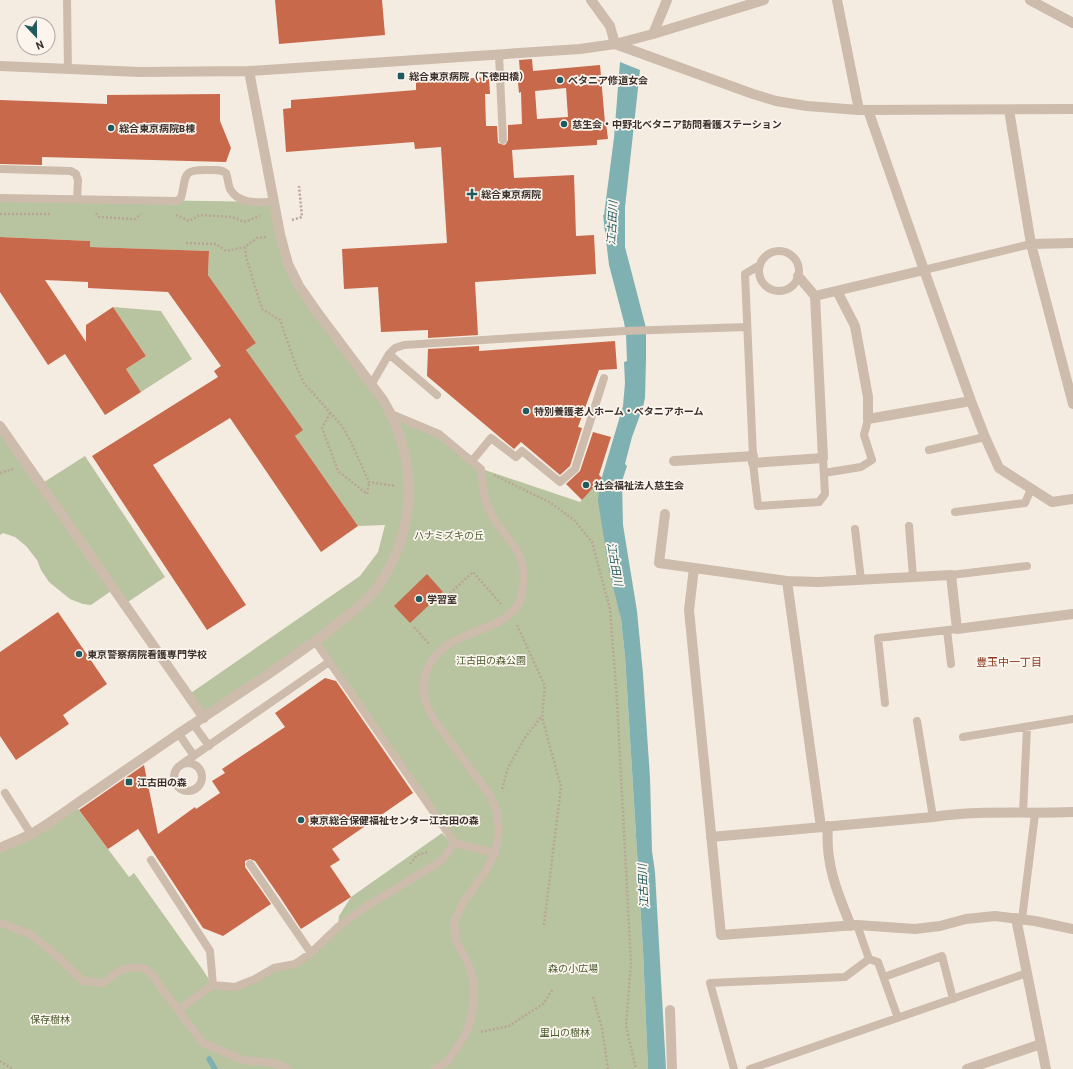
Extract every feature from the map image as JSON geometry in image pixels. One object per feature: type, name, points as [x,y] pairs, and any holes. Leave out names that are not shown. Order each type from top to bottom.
[{"type":"street","points":[[592,0],[610,26],[618,45],[776,101],[807,106],[864,110],[1073,110]]},
{"type":"street","points":[[653,34],[667,0]]},
{"type":"street","points":[[0,66],[140,72],[249,71],[580,49],[618,45],[764,0]]},
{"type":"street","points":[[837,0],[864,110],[971,401],[999,468],[1052,502],[1073,499]]},
{"type":"street","points":[[1030,0],[1073,23]]},
{"type":"street","points":[[0,848],[31,834],[204,718],[315,641],[367,600],[381,582],[403,535],[408,502],[408,475],[403,448],[391,414],[383,400],[299,286],[288,264],[279,227],[249,71]]},
{"type":"street","points":[[1009,110],[1031,244],[1073,404]]},
{"type":"street","points":[[1031,244],[1073,243]]},
{"type":"street","points":[[815,296],[837,292],[924,270]]},
{"type":"street","points":[[674,461],[823,458],[815,296],[798,276]]},
{"type":"street","points":[[837,292],[855,326],[868,397],[868,419],[971,401]]},
{"type":"street","points":[[0,426],[204,718]]},
{"type":"street","points":[[665,514],[659,563],[787,582],[818,582],[951,575],[952,630],[1073,614]]},
{"type":"street","points":[[694,568],[689,610],[721,935],[854,926],[915,929],[940,926],[966,919],[995,916],[1073,929]]},
{"type":"street","points":[[787,582],[830,870],[854,926]]},
{"type":"street","points":[[711,837],[933,817],[958,813],[1035,814],[1073,812]]},
{"type":"street","points":[[1019,919],[1027,973],[1046,1069]]},
{"type":"street","points":[[670,1010],[672,1069]]},
{"type":"street","points":[[967,1069],[1041,1044]]},
{"type":"lane","points":[[67,0],[68,70]]},
{"type":"lane","points":[[499,55],[503,140]]},
{"type":"lane","points":[[0,169],[71,171],[76,174],[78,180],[77,199]]},
{"type":"lane","points":[[0,198],[178,201],[181,198],[186,174],[195,169],[222,170],[226,173],[229,187],[241,200],[274,202]]},
{"type":"lane","points":[[924,270],[1031,244]]},
{"type":"lane","points":[[774,252],[787,253],[793,257],[799,269],[796,282],[786,290],[774,291],[763,284],[759,272],[760,265],[763,259],[774,252]]},
{"type":"lane","points":[[760,265],[746,274],[753,460],[758,506],[819,502],[825,494],[823,458]]},
{"type":"lane","points":[[371,384],[389,354],[395,348],[404,345],[616,332],[747,327]]},
{"type":"lane","points":[[389,354],[437,395]]},
{"type":"lane","points":[[472,461],[491,438],[516,457],[522,451],[560,482],[575,468],[604,378]]},
{"type":"lane","points":[[391,414],[439,434],[481,469],[484,498],[491,514],[518,550],[523,565],[524,579],[523,591],[519,603],[511,615],[461,637],[437,653],[429,664],[423,685],[423,696],[428,709],[439,727],[490,795],[496,812],[498,832],[495,853],[486,872],[463,903],[454,922],[456,941],[470,965],[474,983],[471,1019],[465,1035],[447,1062],[435,1069]]},
{"type":"lane","points":[[824,473],[861,467],[872,460],[864,435],[868,419]]},
{"type":"lane","points":[[929,450],[985,437]]},
{"type":"lane","points":[[955,512],[1025,503],[1031,489]]},
{"type":"lane","points":[[909,526],[913,577]]},
{"type":"lane","points":[[855,529],[861,580]]},
{"type":"lane","points":[[951,575],[1026,566]]},
{"type":"lane","points":[[884,703],[878,638],[952,630],[951,664]]},
{"type":"lane","points":[[315,641],[455,843],[495,853]]},
{"type":"lane","points":[[182,764],[329,662]]},
{"type":"lane","points":[[963,736],[1073,719]]},
{"type":"lane","points":[[917,720],[933,817]]},
{"type":"lane","points":[[194,724],[209,746]]},
{"type":"lane","points":[[1023,813],[1027,726]]},
{"type":"lane","points":[[179,734],[194,756]]},
{"type":"lane","points":[[5,793],[31,834]]},
{"type":"lane","points":[[1019,919],[1035,814]]},
{"type":"lane","points":[[178,1010],[213,986],[235,987],[255,979],[274,968],[295,964],[311,953],[338,926],[364,908],[441,861],[455,843]]},
{"type":"lane","points":[[151,860],[210,951],[213,986]]},
{"type":"lane","points":[[250,864],[311,953]]},
{"type":"lane","points":[[0,923],[30,934],[57,956],[83,981],[103,983],[123,969],[141,967],[154,974],[157,982],[203,1044],[243,1060],[275,1064],[288,1069]]},
{"type":"lane","points":[[854,926],[869,959],[878,962],[898,1018]]},
{"type":"lane","points":[[884,977],[942,956],[953,999]]},
{"type":"lane","points":[[734,1069],[710,983],[844,977],[869,959]]},
{"type":"lane","points":[[750,1069],[1027,973]]},
{"type":"path","points":[[186,243],[216,244],[226,251],[245,247],[257,238],[302,217],[299,186]]},
{"type":"path","points":[[95,211],[99,217],[135,219],[142,214]]},
{"type":"path","points":[[0,214],[59,214]]},
{"type":"path","points":[[172,215],[179,216],[189,221],[200,215],[232,217],[244,222],[262,216],[279,227]]},
{"type":"path","points":[[245,247],[246,257],[262,309],[280,320],[296,366],[304,383],[342,426],[369,482],[367,494],[338,471],[322,428],[330,413]]},
{"type":"path","points":[[489,473],[551,503],[574,520],[592,542],[610,609],[631,964],[626,1026],[636,1069]]},
{"type":"path","points":[[369,482],[408,488]]},
{"type":"path","points":[[447,596],[473,572],[511,615],[521,630],[545,686],[542,717],[561,787],[544,924]]},
{"type":"path","points":[[414,627],[437,653]]},
{"type":"path","points":[[496,812],[508,768],[524,739],[542,717]]},
{"type":"path","points":[[465,1035],[509,1026],[543,1004],[553,989]]},
{"type":"path","points":[[593,997],[602,1028],[608,1069]]},
{"type":"path","points":[[0,1060],[12,1069]]},
{"type":"green space","name":"江古田の森公園","points":[[0,198],[274,202],[288,264],[391,414],[439,434],[482,469],[580,502],[602,478],[599,487],[621,619],[625,656],[643,950],[648,1069],[0,1069],[0,848],[75,805],[129,877],[134,873],[213,986],[235,987],[295,964],[338,927],[339,916],[351,897],[442,833],[453,845],[315,641],[204,718],[188,695],[360,576],[378,552],[385,525],[358,526],[295,436],[302,430],[246,350],[256,343],[208,275],[209,251],[90,247],[90,241],[0,237]]},
{"type":"green space","points":[[113,307],[161,311],[192,359],[141,392],[126,369],[146,356]]},
{"type":"green space","points":[[0,426],[41,484],[85,456],[165,577],[125,604],[114,589],[91,605],[83,604],[70,599],[49,582],[41,570],[37,560],[26,546],[15,537],[3,533],[0,535]]},
{"type":"water","name":"江古田川","points":[[620,62],[640,70],[625,207],[625,247],[646,328],[645,398],[632,437],[625,464],[627,466],[622,481],[623,525],[637,611],[643,674],[650,778],[652,851],[655,872],[666,1069],[648,1069],[643,950],[625,656],[621,619],[609,570],[598,501],[599,487],[623,406],[625,383],[624,362],[627,361],[626,334],[609,265],[603,215],[614,138]]},
{"type":"building","points":[[275,0],[382,0],[385,35],[279,44]]},
{"type":"building","points":[[532,59],[533,71],[600,65],[605,123],[608,139],[597,140],[597,145],[512,150],[514,178],[574,175],[576,236],[594,235],[596,274],[475,282],[478,335],[428,338],[428,330],[381,332],[378,287],[344,289],[342,249],[447,243],[441,147],[415,149],[414,142],[286,152],[283,109],[291,108],[291,100],[416,90],[416,82],[489,77],[490,94],[485,94],[486,126],[497,126],[498,143],[504,145],[508,140],[508,125],[522,124],[521,92],[519,93],[517,72],[520,72],[519,60]],"holes":[[[566,88],[568,117],[537,119],[535,91]]]},
{"type":"building","name":"総合東京病院B棟","points":[[220,94],[220,121],[231,148],[226,162],[42,157],[42,165],[0,164],[0,100],[107,104],[107,95]]},
{"type":"building","points":[[0,237],[90,241],[90,247],[209,251],[208,275],[256,343],[246,350],[303,430],[295,436],[358,526],[321,552],[230,418],[153,465],[246,605],[207,630],[92,456],[218,377],[214,371],[221,366],[168,292],[88,288],[88,282],[45,280],[86,342],[86,325],[113,307],[146,356],[126,369],[141,392],[105,415],[65,354],[48,365],[0,292]]},
{"type":"building","name":"特別養護老人ホーム・ベタニアホーム","points":[[615,341],[617,369],[599,370],[578,427],[582,428],[570,466],[560,475],[521,442],[514,449],[427,376],[428,349],[479,346],[479,351]]},
{"type":"building","points":[[593,432],[611,437],[599,475],[602,478],[582,500],[566,484],[580,471]]},
{"type":"building","name":"学習室","points":[[427,574],[443,592],[410,623],[394,606]]},
{"type":"building","points":[[58,612],[107,684],[63,715],[69,724],[16,760],[0,736],[0,652]]},
{"type":"building","name":"東京総合保健福祉センター江古田の森","points":[[325,678],[336,681],[413,793],[332,849],[340,860],[330,866],[351,897],[301,929],[255,861],[250,859],[245,861],[245,867],[271,904],[223,936],[203,928],[138,829],[108,849],[79,810],[144,765],[158,834],[195,807],[196,809],[220,793],[212,781],[225,773],[222,769],[285,727],[275,713]]},
{"type":"waterway","points":[[209,1059],[215,1069]]},
{"type":"place","name":"総合東京病院（下徳田橋）","points":[[401,76]]},
{"type":"place","name":"ベタニア修道女会","points":[[560,80]]},
{"type":"place","name":"慈生会・中野北ベタニア訪問看護ステーション","points":[[564,124]]},
{"type":"place","name":"総合東京病院B棟","points":[[111,128]]},
{"type":"place","name":"総合東京病院","points":[[472,194]]},
{"type":"place","name":"特別養護老人ホーム・ベタニアホーム","points":[[526,411]]},
{"type":"place","name":"社会福祉法人慈生会","points":[[586,485]]},
{"type":"place","name":"学習室","points":[[419,599]]},
{"type":"place","name":"東京警察病院看護専門学校","points":[[79,654]]},
{"type":"place","name":"江古田の森","points":[[129,782]]},
{"type":"place","name":"東京総合保健福祉センター江古田の森","points":[[301,820]]},
{"type":"district","name":"豊玉中一丁目","points":[[1009,662]]},
{"type":"park label","name":"ハナミズキの丘","points":[[449,535]]},
{"type":"park label","name":"森の小広場","points":[[573,968]]},
{"type":"park label","name":"保存樹林","points":[[50,1019]]},
{"type":"park label","name":"里山の樹林","points":[[565,1032]]}]
